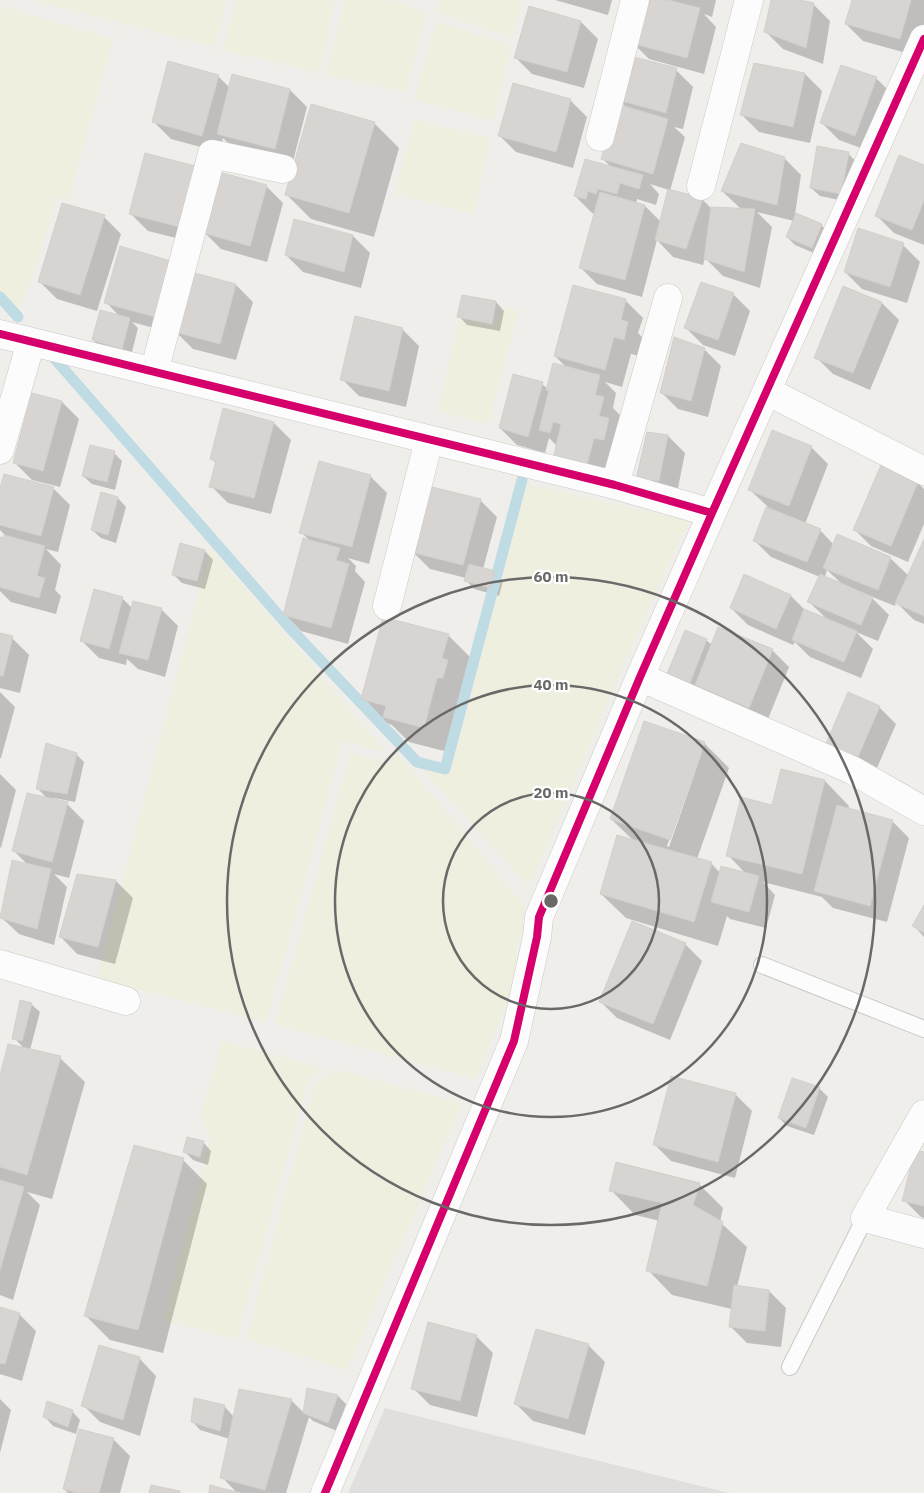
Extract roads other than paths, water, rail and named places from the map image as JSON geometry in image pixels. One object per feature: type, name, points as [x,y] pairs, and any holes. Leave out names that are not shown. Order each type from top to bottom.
[{"type":"street","points":[[600,137],[635,0]]},
{"type":"street","points":[[701,186],[749,0]]},
{"type":"street","points":[[325,1493],[514,1041],[537,937],[539,918],[640,677],[924,39]]},
{"type":"street","points":[[154,372],[212,154],[282,169]]},
{"type":"street","points":[[615,485],[668,298]]},
{"type":"street","points":[[0,334],[615,485],[712,513]]},
{"type":"street","points":[[0,450],[30,342]]},
{"type":"street","points":[[767,391],[924,471]]},
{"type":"street","points":[[387,606],[429,440]]},
{"type":"street","points":[[640,677],[852,770],[924,811]]},
{"type":"street","points":[[0,964],[126,1001]]},
{"type":"street","points":[[924,1114],[866,1218],[924,1234]]},
{"type":"lane","points":[[762,965],[924,1029]]},
{"type":"lane","points":[[790,1367],[866,1218]]},
{"type":"waterway","points":[[0,297],[18,317]]},
{"type":"waterway","points":[[55,359],[289,627],[417,762],[445,769],[522,480]]}]
